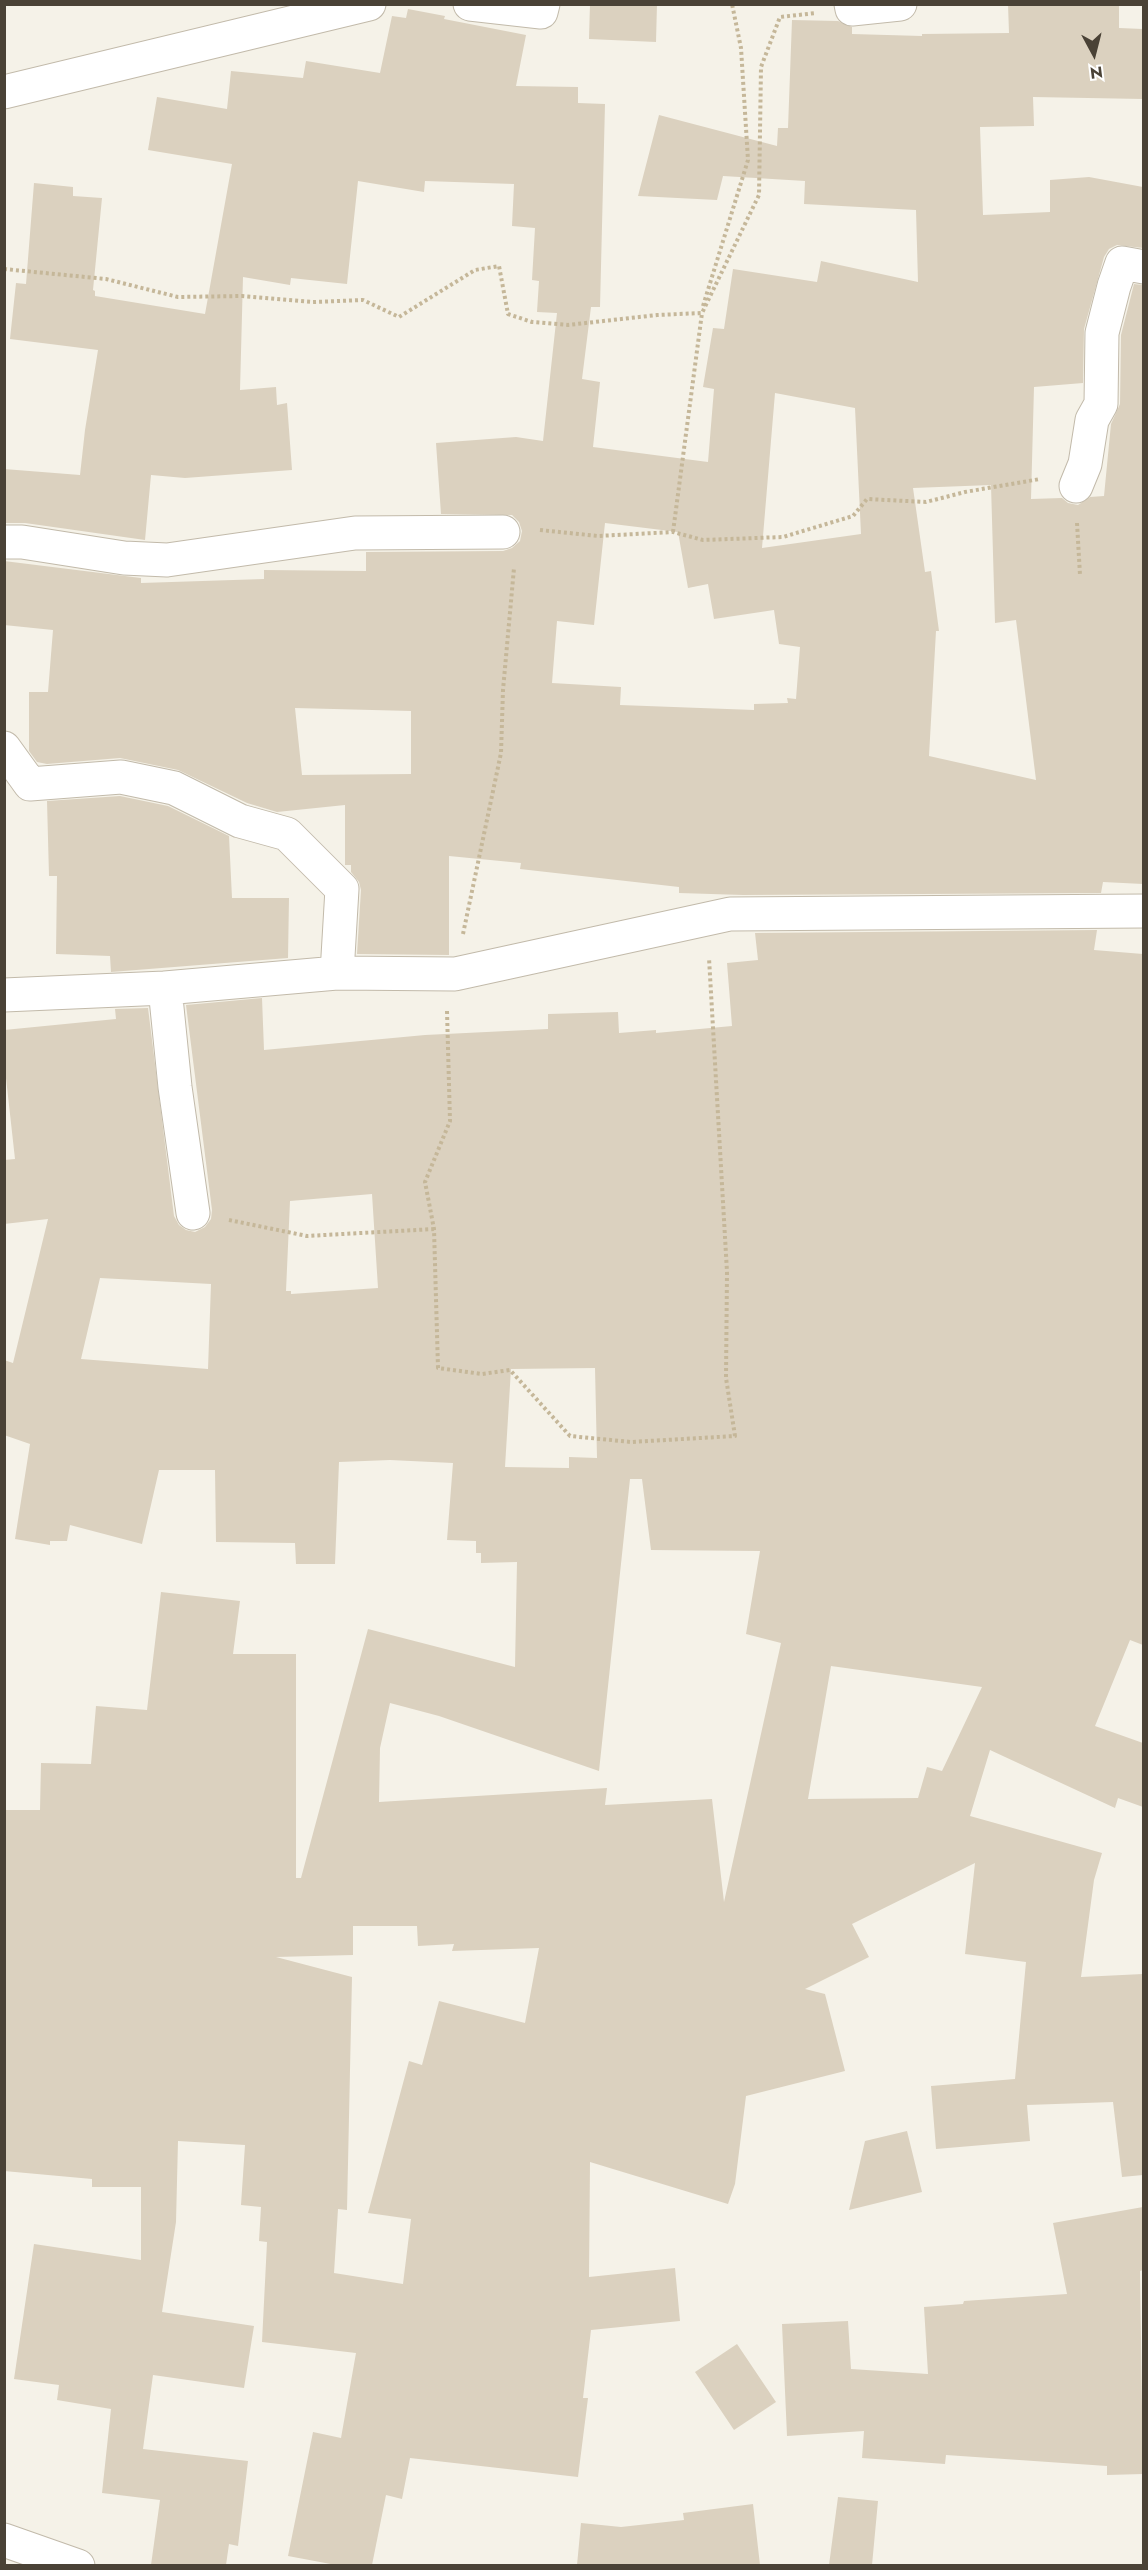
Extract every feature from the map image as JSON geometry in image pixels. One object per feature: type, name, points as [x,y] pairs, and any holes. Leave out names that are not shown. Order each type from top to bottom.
[{"type":"street","points":[[4,92],[369,4]]},
{"type":"street","points":[[470,4],[541,12],[543,4]]},
{"type":"street","points":[[852,7],[900,4]]},
{"type":"street","points":[[1076,486],[1085,464],[1092,420],[1101,404],[1102,333],[1114,286],[1122,263],[1143,267]]},
{"type":"street","points":[[4,542],[22,542],[124,558],[167,560],[355,533],[503,532]]},
{"type":"street","points":[[4,748],[30,784],[121,777],[174,788],[240,821],[287,834],[342,889],[337,973]]},
{"type":"street","points":[[4,995],[165,988],[337,973],[455,974],[730,914],[1143,911]]},
{"type":"street","points":[[165,988],[175,1087],[193,1213]]},
{"type":"street","points":[[4,2540],[78,2565]]},
{"type":"path","points":[[673,532],[705,292],[748,160],[741,48],[732,4]]},
{"type":"path","points":[[702,313],[759,195],[761,67],[780,17],[852,7]]},
{"type":"path","points":[[4,270],[106,279],[178,297],[242,296],[313,302],[363,300],[399,317],[475,270],[499,266],[508,314],[532,322],[568,325],[657,315],[702,313]]},
{"type":"path","points":[[707,918],[727,1272],[726,1378],[735,1436],[631,1442],[570,1436],[510,1370],[482,1374],[438,1368],[434,1229],[425,1182],[450,1121],[447,997],[455,974],[501,753],[515,549],[503,532],[528,529],[598,536],[673,532],[703,540],[783,537],[853,516],[867,499],[926,502],[965,492],[1061,476],[1076,486],[1080,575]]},
{"type":"path","points":[[193,1213],[307,1236],[434,1229]]},
{"type":"building","points":[[590,4],[657,4],[656,42],[589,39]]},
{"type":"building","points":[[1008,4],[1119,4],[1119,28],[1143,29],[1143,99],[1033,97],[1034,126],[980,127],[983,215],[1050,212],[1050,180],[1089,177],[1143,187],[1143,248],[1117,245],[1109,249],[1104,257],[1084,329],[1083,383],[1034,387],[1031,499],[1062,498],[1068,503],[1078,505],[1090,497],[1104,496],[1111,424],[1120,404],[1121,335],[1134,284],[1143,285],[1143,884],[1103,882],[1101,893],[743,895],[679,893],[679,887],[520,869],[521,863],[449,856],[449,955],[357,954],[361,890],[359,882],[351,872],[351,865],[345,865],[345,805],[277,812],[247,803],[178,770],[120,758],[47,764],[37,762],[29,751],[29,692],[48,692],[53,630],[4,625],[4,561],[141,578],[141,583],[264,579],[264,570],[366,571],[366,552],[503,551],[512,548],[520,541],[522,531],[519,522],[512,515],[441,514],[436,443],[516,437],[543,441],[557,313],[537,312],[539,281],[532,280],[535,228],[512,226],[514,184],[425,181],[424,192],[358,181],[347,284],[291,278],[290,285],[243,277],[240,390],[276,387],[277,405],[287,403],[292,470],[185,478],[151,475],[145,540],[25,523],[4,523],[4,469],[80,475],[98,350],[10,339],[16,283],[26,284],[34,183],[73,187],[73,196],[102,198],[93,290],[95,296],[205,314],[232,164],[148,150],[157,97],[227,109],[231,71],[303,78],[306,61],[380,73],[392,16],[406,18],[408,9],[445,16],[444,19],[526,35],[516,86],[578,87],[578,103],[605,104],[600,307],[591,307],[582,379],[600,382],[593,447],[708,462],[714,389],[703,387],[713,328],[724,329],[733,269],[817,282],[821,261],[918,282],[916,210],[804,204],[805,181],[723,176],[717,200],[638,196],[659,115],[777,146],[778,128],[788,128],[792,20],[838,21],[852,27],[852,34],[922,36],[922,34],[1009,33]],"holes":[[[775,393],[855,408],[861,534],[762,548]],[[991,485],[995,623],[1016,620],[1036,780],[929,756],[936,631],[939,631],[931,571],[925,572],[913,488]],[[605,523],[678,532],[688,588],[708,584],[714,619],[774,610],[779,644],[800,647],[796,699],[787,698],[788,703],[754,704],[754,710],[620,705],[621,687],[552,683],[557,621],[594,625]],[[295,708],[411,711],[411,774],[302,775]]]},
{"type":"building","points":[[120,796],[168,806],[229,836],[232,898],[289,898],[288,958],[111,972],[110,956],[56,954],[57,876],[49,876],[47,801]]},
{"type":"building","points":[[1097,930],[1094,950],[1143,954],[1143,1645],[1130,1640],[1095,1726],[1143,1743],[1143,1807],[1118,1798],[1115,1808],[990,1750],[970,1816],[1102,1853],[1094,1880],[1081,1977],[1143,1974],[1143,2175],[1122,2177],[1113,2102],[1027,2105],[1030,2141],[936,2149],[931,2086],[1015,2079],[1026,1962],[965,1954],[975,1863],[852,1924],[869,1957],[805,1989],[825,1994],[845,2071],[746,2096],[735,2184],[728,2204],[590,2162],[589,2277],[675,2268],[680,2321],[591,2330],[583,2398],[588,2398],[578,2477],[410,2458],[402,2499],[386,2495],[372,2565],[336,2565],[288,2556],[313,2432],[341,2438],[356,2353],[262,2342],[267,2242],[259,2241],[261,2207],[241,2205],[245,2145],[178,2141],[176,2222],[162,2312],[254,2326],[244,2388],[153,2375],[143,2449],[248,2461],[238,2546],[229,2544],[226,2565],[151,2565],[160,2500],[102,2493],[111,2409],[57,2400],[59,2385],[14,2379],[34,2244],[141,2260],[141,2187],[92,2187],[92,2179],[4,2171],[4,1810],[40,1810],[41,1763],[91,1764],[96,1706],[147,1710],[161,1592],[240,1601],[233,1654],[296,1654],[296,1878],[301,1878],[368,1629],[515,1667],[517,1562],[481,1563],[481,1553],[476,1553],[476,1541],[447,1540],[453,1463],[390,1460],[339,1462],[335,1564],[296,1564],[295,1543],[216,1542],[215,1470],[159,1470],[142,1544],[70,1525],[67,1541],[50,1541],[50,1545],[15,1539],[30,1444],[4,1435],[4,1360],[13,1363],[48,1219],[4,1224],[4,1160],[15,1159],[4,1060],[4,1030],[116,1019],[115,1009],[148,1008],[174,1216],[179,1225],[195,1232],[205,1227],[211,1219],[212,1210],[186,1005],[262,998],[264,1050],[425,1035],[548,1029],[548,1014],[618,1012],[619,1033],[656,1030],[656,1033],[732,1026],[727,963],[758,960],[755,933]],"holes":[[[372,1194],[378,1288],[291,1294],[291,1291],[286,1291],[290,1201]],[[100,1278],[211,1284],[208,1369],[81,1359]],[[595,1368],[597,1458],[569,1457],[569,1468],[505,1467],[511,1369]],[[630,1479],[642,1479],[651,1550],[760,1551],[746,1634],[781,1643],[724,1902],[712,1799],[605,1805],[607,1788],[379,1802],[380,1748],[390,1703],[439,1716],[599,1771]],[[831,1666],[982,1687],[942,1771],[927,1767],[918,1798],[808,1799]],[[353,1926],[417,1926],[418,1946],[454,1944],[452,1951],[539,1948],[525,2023],[439,2001],[422,2065],[409,2061],[368,2213],[411,2219],[403,2284],[334,2273],[338,2209],[347,2210],[352,1977],[276,1957],[353,1955]]]},
{"type":"building","points":[[907,2131],[922,2192],[849,2210],[865,2141]]},
{"type":"building","points":[[1143,2207],[1143,2270],[1140,2271],[1143,2474],[1107,2475],[1107,2466],[946,2455],[945,2464],[862,2458],[864,2431],[787,2436],[782,2324],[848,2321],[851,2369],[928,2374],[924,2307],[963,2304],[964,2301],[1067,2294],[1053,2223]]},
{"type":"building","points":[[737,2344],[776,2402],[734,2430],[695,2372]]},
{"type":"building","points":[[838,2497],[878,2501],[872,2565],[829,2565]]},
{"type":"building","points":[[753,2504],[760,2565],[577,2565],[581,2523],[621,2527],[684,2520],[683,2513]]}]
